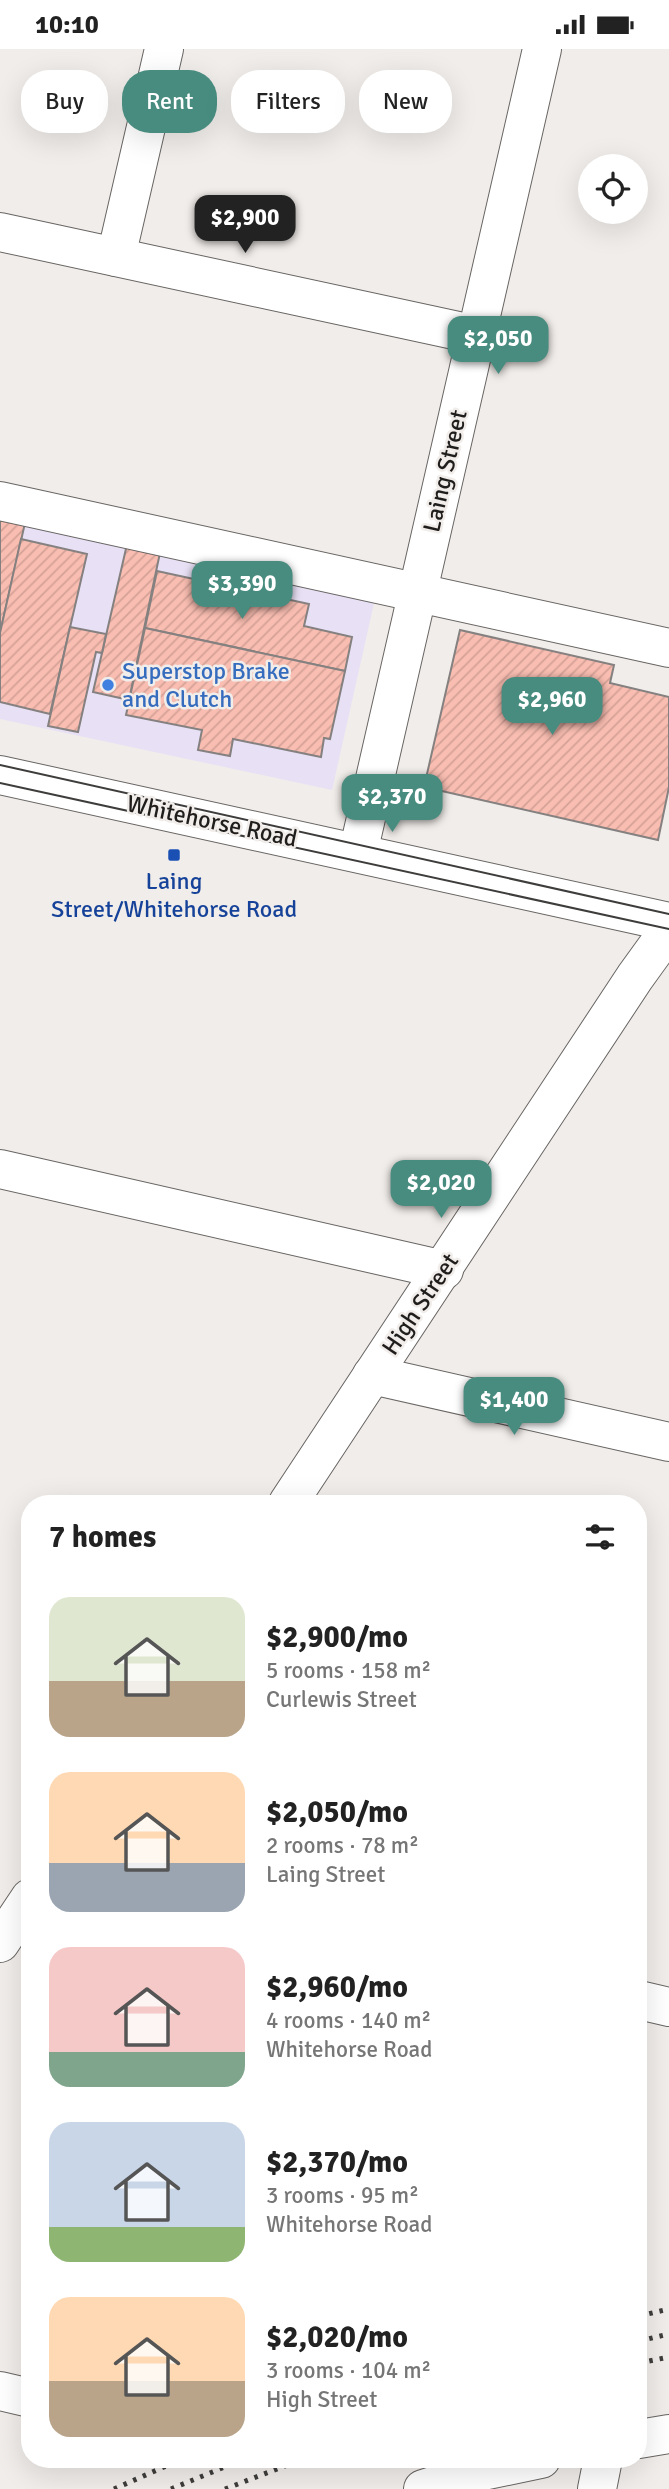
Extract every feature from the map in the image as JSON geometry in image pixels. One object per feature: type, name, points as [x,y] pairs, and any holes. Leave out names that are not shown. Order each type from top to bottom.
[{"type":"street","points":[[116,257],[164,49]]},
{"type":"street","name":"Laing Street","points":[[358,853],[542,49]]},
{"type":"street","points":[[0,232],[477,335]]},
{"type":"street","points":[[0,501],[669,648]]},
{"type":"street","name":"Whitehorse Road","points":[[0,775],[669,922]]},
{"type":"street","name":"High Street","points":[[293,1495],[635,977],[669,930]]},
{"type":"street","points":[[0,1169],[444,1270]]},
{"type":"street","points":[[372,1375],[669,1442]]},
{"type":"street","points":[[0,1943],[21,1912]]},
{"type":"street","points":[[647,2002],[669,2007]]},
{"type":"street","points":[[0,2391],[21,2396]]},
{"type":"street","points":[[647,2438],[669,2434]]},
{"type":"street","points":[[423,2489],[497,2468]]},
{"type":"street","points":[[597,2489],[601,2468]]},
{"type":"shaded area","points":[[0,486],[381,572],[332,790],[0,719]]},
{"type":"building","points":[[0,518],[25,523],[0,633]]},
{"type":"building","points":[[21,539],[87,554],[50,714],[0,702],[0,633]]},
{"type":"building","points":[[128,540],[161,548],[129,700],[93,692]]},
{"type":"building","points":[[157,571],[309,604],[304,626],[352,637],[345,671],[145,628]]},
{"type":"building","points":[[70,627],[106,634],[102,653],[96,652],[78,732],[48,726]]},
{"type":"building","points":[[145,628],[345,671],[330,739],[324,738],[321,757],[233,739],[230,756],[198,750],[202,730],[126,715]]},
{"type":"building","points":[[460,630],[614,665],[610,683],[669,697],[669,787],[658,840],[424,787]]},
{"type":"tram line","points":[[0,765],[669,914]]},
{"type":"tram line","points":[[0,783],[669,929]]},
{"type":"railway","points":[[647,2314],[669,2309]]},
{"type":"railway","points":[[647,2339],[669,2334]]},
{"type":"railway","points":[[647,2361],[669,2357]]},
{"type":"railway","points":[[114,2489],[162,2468]]},
{"type":"railway","points":[[171,2489],[222,2468]]},
{"type":"railway","points":[[225,2489],[280,2468]]},
{"type":"place","name":"Superstop Brake and Clutch","points":[[108,685]]},
{"type":"place","name":"Laing Street/Whitehorse Road","points":[[174,855]]}]
